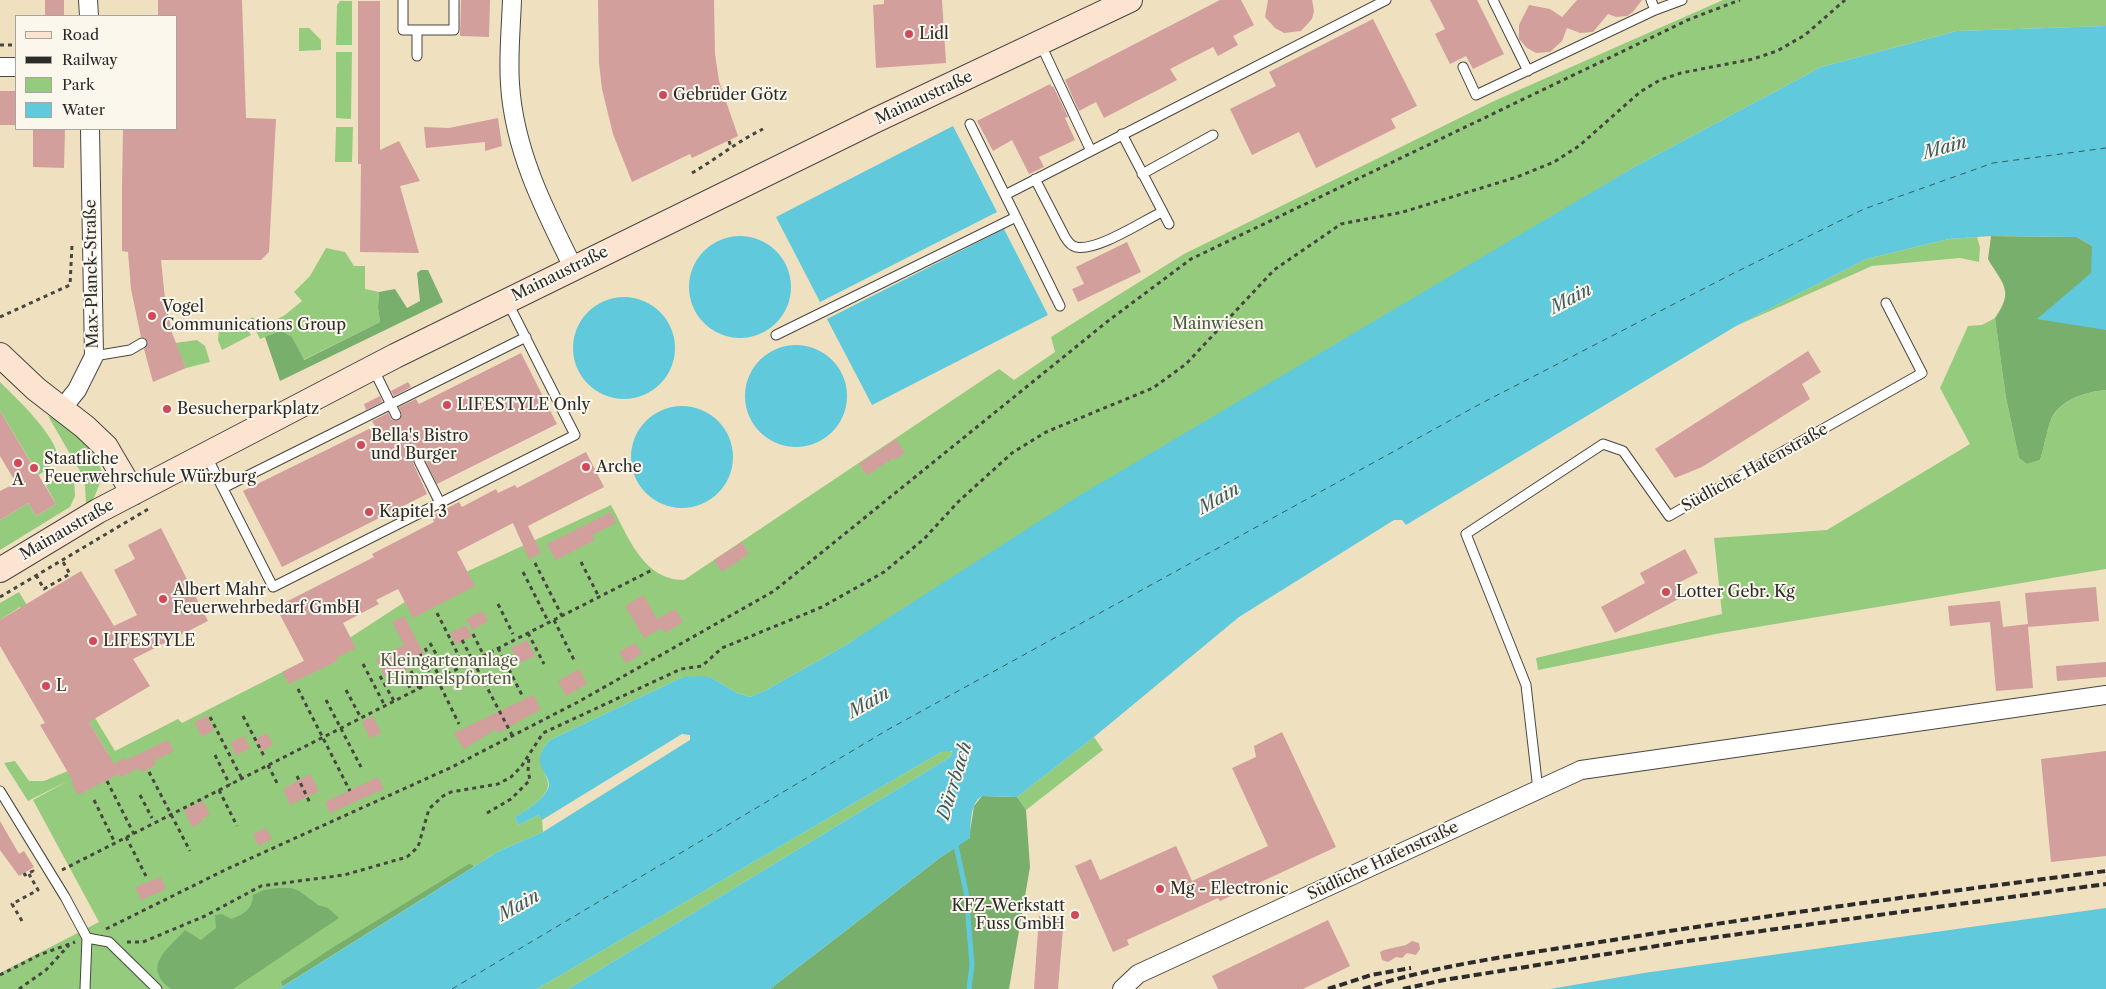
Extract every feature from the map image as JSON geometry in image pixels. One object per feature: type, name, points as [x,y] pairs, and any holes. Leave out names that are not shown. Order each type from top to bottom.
[{"type":"main road","name":"Mainaustraße","points":[[0,570],[133,493],[372,368],[573,267],[1130,0]]},
{"type":"main road","points":[[0,355],[61,410],[85,427],[106,447],[133,493]]},
{"type":"street","points":[[88,0],[89,15]]},
{"type":"street","points":[[512,0],[510,84],[518,133],[541,203],[573,267]]},
{"type":"street","points":[[0,67],[15,67]]},
{"type":"street","name":"Max-Planck-Straße","points":[[61,410],[77,390],[94,356],[90,130]]},
{"type":"street","name":"Südliche Hafenstraße","points":[[1122,989],[1138,974],[1581,770],[2106,696]]},
{"type":"lane","points":[[403,0],[403,30],[454,30],[454,0]]},
{"type":"lane","points":[[1005,195],[1386,0]]},
{"type":"lane","points":[[1493,0],[1528,71]]},
{"type":"lane","points":[[1651,0],[1656,10]]},
{"type":"lane","points":[[1462,68],[1476,95],[1656,10],[1682,0]]},
{"type":"lane","points":[[417,30],[417,56]]},
{"type":"lane","points":[[1040,43],[1091,151]]},
{"type":"lane","points":[[970,124],[1060,306]]},
{"type":"lane","points":[[1122,134],[1169,224]]},
{"type":"lane","points":[[1142,174],[1213,135]]},
{"type":"lane","points":[[1035,179],[1065,238],[1078,248],[1089,247],[1107,240],[1162,212]]},
{"type":"lane","points":[[776,335],[1016,216]]},
{"type":"lane","points":[[206,454],[273,586],[575,436],[507,300]]},
{"type":"lane","name":"Südliche Hafenstraße","points":[[1538,790],[1526,685],[1466,534],[1603,444],[1623,451],[1668,516],[1922,373],[1886,303]]},
{"type":"lane","points":[[223,488],[526,337]]},
{"type":"lane","points":[[94,356],[130,350],[142,343]]},
{"type":"lane","points":[[372,368],[396,415]]},
{"type":"lane","points":[[419,461],[440,503]]},
{"type":"lane","points":[[0,791],[52,875],[86,938],[85,989]]},
{"type":"lane","points":[[86,938],[109,942],[157,989]]},
{"type":"path","points":[[86,938],[227,869],[452,767],[578,702],[774,590],[1108,321],[1191,259],[1690,19],[1740,0]]},
{"type":"path","points":[[109,942],[143,942],[205,916],[261,886],[344,875],[407,857],[418,847],[430,809],[436,802],[451,792],[498,784],[511,777],[521,767],[543,733],[681,669],[702,666],[722,648],[822,607],[884,572],[924,539],[958,502],[1012,453],[1046,432],[1153,388],[1186,364],[1274,270],[1341,224],[1402,212],[1517,177],[1554,162],[1579,146],[1640,92],[1660,80],[1681,73],[1753,59],[1777,51],[1806,35],[1845,0]]},
{"type":"path","points":[[0,46],[15,45]]},
{"type":"path","points":[[692,173],[763,129]]},
{"type":"path","points":[[728,141],[732,147]]},
{"type":"path","points":[[0,317],[70,284],[72,245]]},
{"type":"path","points":[[0,597],[150,508]]},
{"type":"path","points":[[36,575],[44,589],[59,583],[70,574],[62,560]]},
{"type":"path","points":[[581,562],[599,597]]},
{"type":"path","points":[[535,563],[562,616]]},
{"type":"path","points":[[52,875],[652,570]]},
{"type":"path","points":[[523,572],[549,622]]},
{"type":"path","points":[[498,604],[513,634]]},
{"type":"path","points":[[437,613],[464,666]]},
{"type":"path","points":[[554,620],[574,660]]},
{"type":"path","points":[[528,633],[544,664]]},
{"type":"path","points":[[472,634],[484,656]]},
{"type":"path","points":[[462,640],[512,735]]},
{"type":"path","points":[[430,643],[447,674]]},
{"type":"path","points":[[426,648],[437,679],[459,724]]},
{"type":"path","points":[[498,648],[522,696]]},
{"type":"path","points":[[420,654],[437,679]]},
{"type":"path","points":[[364,664],[385,706]]},
{"type":"path","points":[[401,670],[412,692]]},
{"type":"path","points":[[410,671],[419,688]]},
{"type":"path","points":[[380,676],[394,701]]},
{"type":"path","points":[[298,689],[350,791]]},
{"type":"path","points":[[346,690],[361,718]]},
{"type":"path","points":[[326,700],[361,767]]},
{"type":"path","points":[[243,716],[264,756]]},
{"type":"path","points":[[210,717],[242,779]]},
{"type":"path","points":[[487,813],[510,799],[530,780],[528,771],[529,753]]},
{"type":"path","points":[[215,755],[230,785]]},
{"type":"path","points":[[268,765],[277,783]]},
{"type":"path","points":[[149,772],[190,851]]},
{"type":"path","points":[[297,776],[310,803]]},
{"type":"path","points":[[107,782],[134,834]]},
{"type":"path","points":[[219,790],[237,826]]},
{"type":"path","points":[[140,796],[152,818]]},
{"type":"path","points":[[94,800],[115,843]]},
{"type":"path","points":[[126,837],[146,876]]},
{"type":"path","points":[[22,921],[12,904],[38,890],[31,871],[25,875],[24,873]]},
{"type":"path","points":[[0,975],[39,955],[70,944],[46,970],[19,989]]},
{"type":"green space","name":"Mainwiesen","points":[[1723,0],[2106,0],[2106,26],[1957,31],[1821,67],[1636,166],[846,645],[766,690],[750,697],[737,693],[712,678],[683,677],[550,740],[541,755],[542,768],[547,779],[547,790],[537,802],[515,817],[518,825],[539,815],[542,820],[543,832],[499,851],[279,989],[0,989],[0,973],[99,922],[33,800],[68,781],[28,801],[4,763],[15,761],[29,781],[44,781],[108,754],[20,607],[0,620],[0,603],[19,592],[115,751],[178,719],[182,723],[351,637],[414,596],[611,505],[638,554],[647,564],[658,573],[670,578],[684,580],[999,369],[1014,380],[1055,352],[1051,337],[1184,254],[1494,101]]},
{"type":"green space","points":[[340,1],[352,1],[352,45],[336,45],[337,5]]},
{"type":"green space","points":[[299,28],[309,28],[321,40],[321,50],[299,51]]},
{"type":"green space","points":[[336,52],[352,52],[351,119],[336,118]]},
{"type":"green space","points":[[336,127],[353,127],[352,162],[335,162]]},
{"type":"green space","points":[[1991,236],[2077,237],[2092,246],[2106,320],[2106,390],[2073,398],[2059,408],[2050,422],[2040,460],[2027,464],[2019,458],[2006,398],[1995,318],[2001,308],[2005,294],[2002,281],[1988,259]]},
{"type":"green space","points":[[1977,237],[1980,247],[1979,262],[1960,258],[1872,266],[1736,326],[1866,259],[1949,239]]},
{"type":"green space","points":[[326,248],[345,252],[354,266],[365,266],[365,289],[379,292],[380,322],[303,360],[292,337],[265,337],[260,339],[250,319],[253,317],[260,329],[285,315],[302,301],[294,292],[310,276]]},
{"type":"green space","points":[[421,270],[428,270],[443,302],[280,381],[265,337],[281,331],[292,337],[304,360],[380,322],[379,292],[395,289],[407,308],[420,301],[417,273]]},
{"type":"green space","points":[[1995,318],[2006,398],[2019,458],[2027,464],[2040,460],[2050,422],[2060,408],[2081,395],[2106,390],[2106,569],[1721,633],[1538,670],[1536,658],[1722,614],[1714,538],[1827,530],[1970,444],[1940,388],[1968,326],[1982,325]]},
{"type":"green space","points":[[243,321],[251,335],[222,350],[218,340],[219,328]]},
{"type":"green space","points":[[197,340],[205,346],[210,362],[186,368],[175,343]]},
{"type":"green space","points":[[0,382],[35,418],[56,449],[59,459],[39,475],[0,411]]},
{"type":"green space","points":[[48,416],[58,420],[83,439],[99,465],[103,475],[94,498],[86,504],[85,485],[80,471]]},
{"type":"green space","points":[[59,476],[74,479],[75,496],[70,507],[0,550],[0,520],[28,503],[36,516],[56,504],[46,486]]},
{"type":"green space","points":[[1094,737],[1103,750],[1026,810],[1017,797]]},
{"type":"green space","points":[[948,750],[952,752],[951,756],[947,759],[568,989],[537,989],[941,752]]},
{"type":"green space","points":[[982,796],[1017,797],[1026,810],[1030,867],[1009,989],[770,989],[941,857],[969,838],[974,806]]},
{"type":"green space","points":[[469,864],[473,865],[473,867],[283,986],[281,982],[332,948]]},
{"type":"green space","points":[[291,888],[299,891],[318,905],[328,908],[339,918],[233,989],[171,989],[162,981],[158,973],[158,965],[161,958],[185,930],[201,940],[216,928],[215,915],[222,914],[231,919],[249,908],[253,895],[264,890]]},
{"type":"water","name":"Main","points":[[2106,26],[2106,330],[2037,319],[2091,273],[2092,246],[2077,237],[1991,236],[1949,239],[1866,259],[1736,326],[1406,525],[1402,520],[1394,520],[1239,617],[1094,737],[1017,797],[982,796],[973,809],[970,838],[941,857],[770,989],[568,989],[947,759],[951,756],[952,751],[941,752],[537,989],[279,989],[499,851],[543,832],[690,740],[690,735],[682,734],[542,820],[539,815],[518,825],[515,817],[537,802],[548,789],[548,779],[542,769],[540,756],[550,740],[683,677],[702,676],[712,678],[737,693],[750,697],[766,690],[846,645],[1077,497],[1636,166],[1821,67],[1957,31]]},
{"type":"water","points":[[953,126],[997,212],[820,302],[776,217]]},
{"type":"water","points":[[1004,229],[1048,315],[872,405],[827,319]]},
{"type":"water","points":[[740,236],[760,240],[776,251],[787,267],[791,287],[787,307],[776,323],[760,334],[740,338],[720,334],[704,323],[693,307],[689,287],[693,267],[704,251],[720,240]]},
{"type":"water","points":[[624,297],[644,301],[660,312],[671,328],[675,348],[671,368],[660,384],[644,395],[624,399],[604,395],[588,384],[577,368],[573,348],[577,328],[588,312],[604,301]]},
{"type":"water","points":[[796,345],[816,349],[832,360],[843,376],[847,396],[843,416],[832,432],[816,443],[796,447],[776,443],[760,432],[749,416],[745,396],[749,376],[760,360],[776,349]]},
{"type":"water","points":[[682,406],[702,410],[718,421],[729,437],[733,457],[729,477],[718,493],[702,504],[682,508],[662,504],[646,493],[635,477],[631,457],[635,437],[646,421],[662,410]]},
{"type":"water","points":[[2106,908],[2106,989],[1550,989],[1644,973]]},
{"type":"building","points":[[45,0],[64,0],[64,15],[45,15]]},
{"type":"building","points":[[158,0],[242,0],[246,118],[276,119],[269,252],[261,260],[161,260],[165,299],[172,333],[186,368],[153,382],[144,349],[148,342],[145,338],[141,337],[131,289],[128,252],[122,251],[122,187],[123,130],[178,130],[178,15],[158,15]]},
{"type":"building","points":[[461,0],[490,0],[489,37],[460,36]]},
{"type":"building","name":"Gebrüder Götz","points":[[598,0],[714,0],[715,54],[719,81],[738,136],[692,158],[690,154],[632,182],[613,134],[602,89],[599,63]]},
{"type":"building","name":"Lidl","points":[[884,0],[942,0],[946,63],[876,68],[873,5],[884,4]]},
{"type":"building","points":[[1220,0],[1241,0],[1254,25],[1233,36],[1238,45],[1218,56],[1213,47],[1170,69],[1177,80],[1104,118],[1096,102],[1079,111],[1065,80]]},
{"type":"building","points":[[1268,0],[1312,0],[1314,11],[1312,19],[1301,31],[1284,33],[1275,28],[1265,17]]},
{"type":"building","points":[[1430,0],[1477,0],[1504,54],[1473,69],[1466,56],[1450,64],[1435,34],[1445,29]]},
{"type":"building","points":[[1577,0],[1642,0],[1633,12],[1627,16],[1616,17],[1608,14],[1593,32],[1580,33],[1567,28],[1562,41],[1550,52],[1536,53],[1527,48],[1519,39],[1519,25],[1529,5],[1550,9],[1562,17]]},
{"type":"building","points":[[358,1],[380,1],[380,150],[399,141],[420,181],[400,186],[419,253],[360,252],[361,164],[358,164]]},
{"type":"building","points":[[1373,19],[1417,106],[1391,119],[1396,128],[1316,168],[1299,132],[1252,155],[1230,109],[1276,86],[1269,72]]},
{"type":"building","points":[[1050,84],[1053,86],[1068,117],[1065,118],[1075,140],[1039,157],[1044,167],[1029,174],[1012,140],[993,151],[977,121]]},
{"type":"building","points":[[0,91],[15,91],[15,125],[0,125]]},
{"type":"building","points":[[498,118],[502,146],[485,151],[485,142],[426,148],[424,127],[449,128]]},
{"type":"building","points":[[33,130],[65,130],[64,168],[33,167]]},
{"type":"building","points":[[1127,242],[1141,272],[1078,302],[1072,289],[1084,284],[1076,267]]},
{"type":"building","points":[[1808,351],[1821,372],[1802,384],[1810,399],[1702,467],[1675,478],[1655,449]]},
{"type":"building","points":[[521,353],[557,424],[437,484],[424,458],[420,455],[416,456],[413,463],[427,494],[282,567],[243,491],[375,426],[372,421],[388,413],[392,420],[398,421],[402,415],[399,407],[416,399],[419,404]]},
{"type":"building","points":[[408,382],[411,387],[394,396],[391,391]]},
{"type":"building","points":[[380,396],[382,402],[366,410],[364,404]]},
{"type":"building","name":"A","points":[[0,411],[56,504],[36,516],[28,503],[0,520],[0,491],[16,483],[0,456]]},
{"type":"building","points":[[896,439],[905,453],[895,460],[893,458],[867,475],[859,464]]},
{"type":"building","points":[[586,452],[604,487],[528,526],[541,553],[529,559],[513,523],[457,552],[475,586],[413,618],[398,589],[376,600],[379,604],[343,623],[356,648],[336,658],[338,661],[289,684],[282,672],[304,661],[276,607],[374,557],[372,554],[434,522],[432,516],[459,502],[462,507],[496,489],[498,493],[515,485],[517,488]]},
{"type":"building","points":[[611,512],[616,523],[592,535],[595,540],[556,560],[547,544]]},
{"type":"building","points":[[161,528],[208,621],[133,659],[150,686],[89,722],[114,764],[168,740],[174,751],[154,761],[156,765],[142,772],[139,768],[121,777],[119,774],[78,795],[71,782],[73,781],[40,725],[45,723],[0,646],[0,620],[81,571],[114,626],[137,615],[114,570],[135,559],[128,545]]},
{"type":"building","points":[[742,542],[749,554],[722,572],[714,560]]},
{"type":"building","name":"Lotter Gebr. Kg","points":[[1685,549],[1698,573],[1678,583],[1684,596],[1615,633],[1601,607],[1645,583],[1640,573]]},
{"type":"building","points":[[2096,587],[2099,621],[2028,627],[2033,688],[1996,691],[1990,622],[1950,626],[1948,606],[2000,601],[2003,627],[2028,624],[2025,593]]},
{"type":"building","points":[[643,595],[657,619],[675,609],[683,622],[665,633],[662,628],[644,638],[625,606]]},
{"type":"building","points":[[483,611],[488,621],[472,630],[466,619]]},
{"type":"building","points":[[404,616],[426,658],[405,671],[403,668],[385,677],[376,659],[404,645],[392,622]]},
{"type":"building","points":[[466,625],[472,636],[456,644],[450,633]]},
{"type":"building","points":[[527,640],[535,656],[519,663],[511,648]]},
{"type":"building","points":[[635,643],[642,654],[626,663],[619,652]]},
{"type":"building","points":[[2106,662],[2106,677],[2057,681],[2056,666]]},
{"type":"building","points":[[579,669],[587,684],[566,696],[558,681]]},
{"type":"building","points":[[533,695],[541,709],[498,733],[496,729],[464,749],[454,733]]},
{"type":"building","points":[[207,716],[214,730],[202,737],[194,722]]},
{"type":"building","points":[[373,716],[381,733],[370,738],[362,722]]},
{"type":"building","points":[[1282,732],[1336,847],[1220,901],[1218,898],[1127,940],[1129,945],[1113,952],[1075,866],[1091,859],[1100,880],[1176,846],[1192,881],[1268,846],[1232,768],[1256,757],[1254,746]]},
{"type":"building","points":[[267,733],[273,745],[261,751],[255,739]]},
{"type":"building","points":[[244,736],[250,748],[236,755],[230,743]]},
{"type":"building","points":[[2106,751],[2106,856],[2051,862],[2041,759]]},
{"type":"building","points":[[310,774],[319,791],[290,805],[283,789]]},
{"type":"building","points":[[378,777],[384,789],[330,813],[325,802]]},
{"type":"building","points":[[203,801],[210,815],[201,819],[203,822],[192,827],[184,810]]},
{"type":"building","points":[[0,821],[19,854],[24,851],[34,867],[19,876],[0,850]]},
{"type":"building","points":[[266,828],[272,839],[258,846],[253,834]]},
{"type":"building","points":[[161,877],[166,889],[141,900],[135,887]]},
{"type":"building","points":[[1039,916],[1064,917],[1058,989],[1034,989]]},
{"type":"building","points":[[1328,920],[1350,966],[1303,989],[1218,989],[1212,976]]},
{"type":"building","points":[[1412,941],[1419,943],[1420,949],[1416,955],[1407,953],[1402,958],[1396,957],[1388,962],[1382,960],[1380,952],[1406,945]]},
{"type":"waterway","name":"Dürrbach","points":[[955,841],[966,892],[972,965],[969,989]]},
{"type":"ferry route","points":[[452,989],[889,729],[1480,404],[1732,274],[1864,209],[1993,163],[2106,148]]},
{"type":"railway","points":[[1363,989],[1458,965],[1680,929],[2106,871]]},
{"type":"railway","points":[[1403,989],[1444,980],[1688,941],[2106,884]]},
{"type":"railway","points":[[1328,989],[1371,975],[1411,968]]},
{"type":"place","name":"Lidl","points":[[909,34]]},
{"type":"place","name":"Gebrüder Götz","points":[[663,95]]},
{"type":"place","name":"Vogel Communications Group","points":[[152,316]]},
{"type":"place","name":"LIFESTYLE Only","points":[[447,405]]},
{"type":"place","name":"Besucherparkplatz","points":[[167,409]]},
{"type":"place","name":"Bella's Bistro und Burger","points":[[361,445]]},
{"type":"place","name":"A","points":[[18,463]]},
{"type":"place","name":"Arche","points":[[586,467]]},
{"type":"place","name":"Staatliche Feuerwehrschule Würzburg","points":[[34,468]]},
{"type":"place","name":"Kapitel 3","points":[[369,512]]},
{"type":"place","name":"Lotter Gebr. Kg","points":[[1666,592]]},
{"type":"place","name":"Albert Mahr Feuerwehrbedarf GmbH","points":[[163,599]]},
{"type":"place","name":"LIFESTYLE","points":[[93,641]]},
{"type":"place","name":"L","points":[[46,686]]},
{"type":"place","name":"Mg - Electronic","points":[[1160,889]]},
{"type":"place","name":"KFZ-Werkstatt Fuss GmbH","points":[[1075,915]]},
{"type":"park label","name":"Kleingartenanlage Himmelspforten","points":[[449,670]]}]
